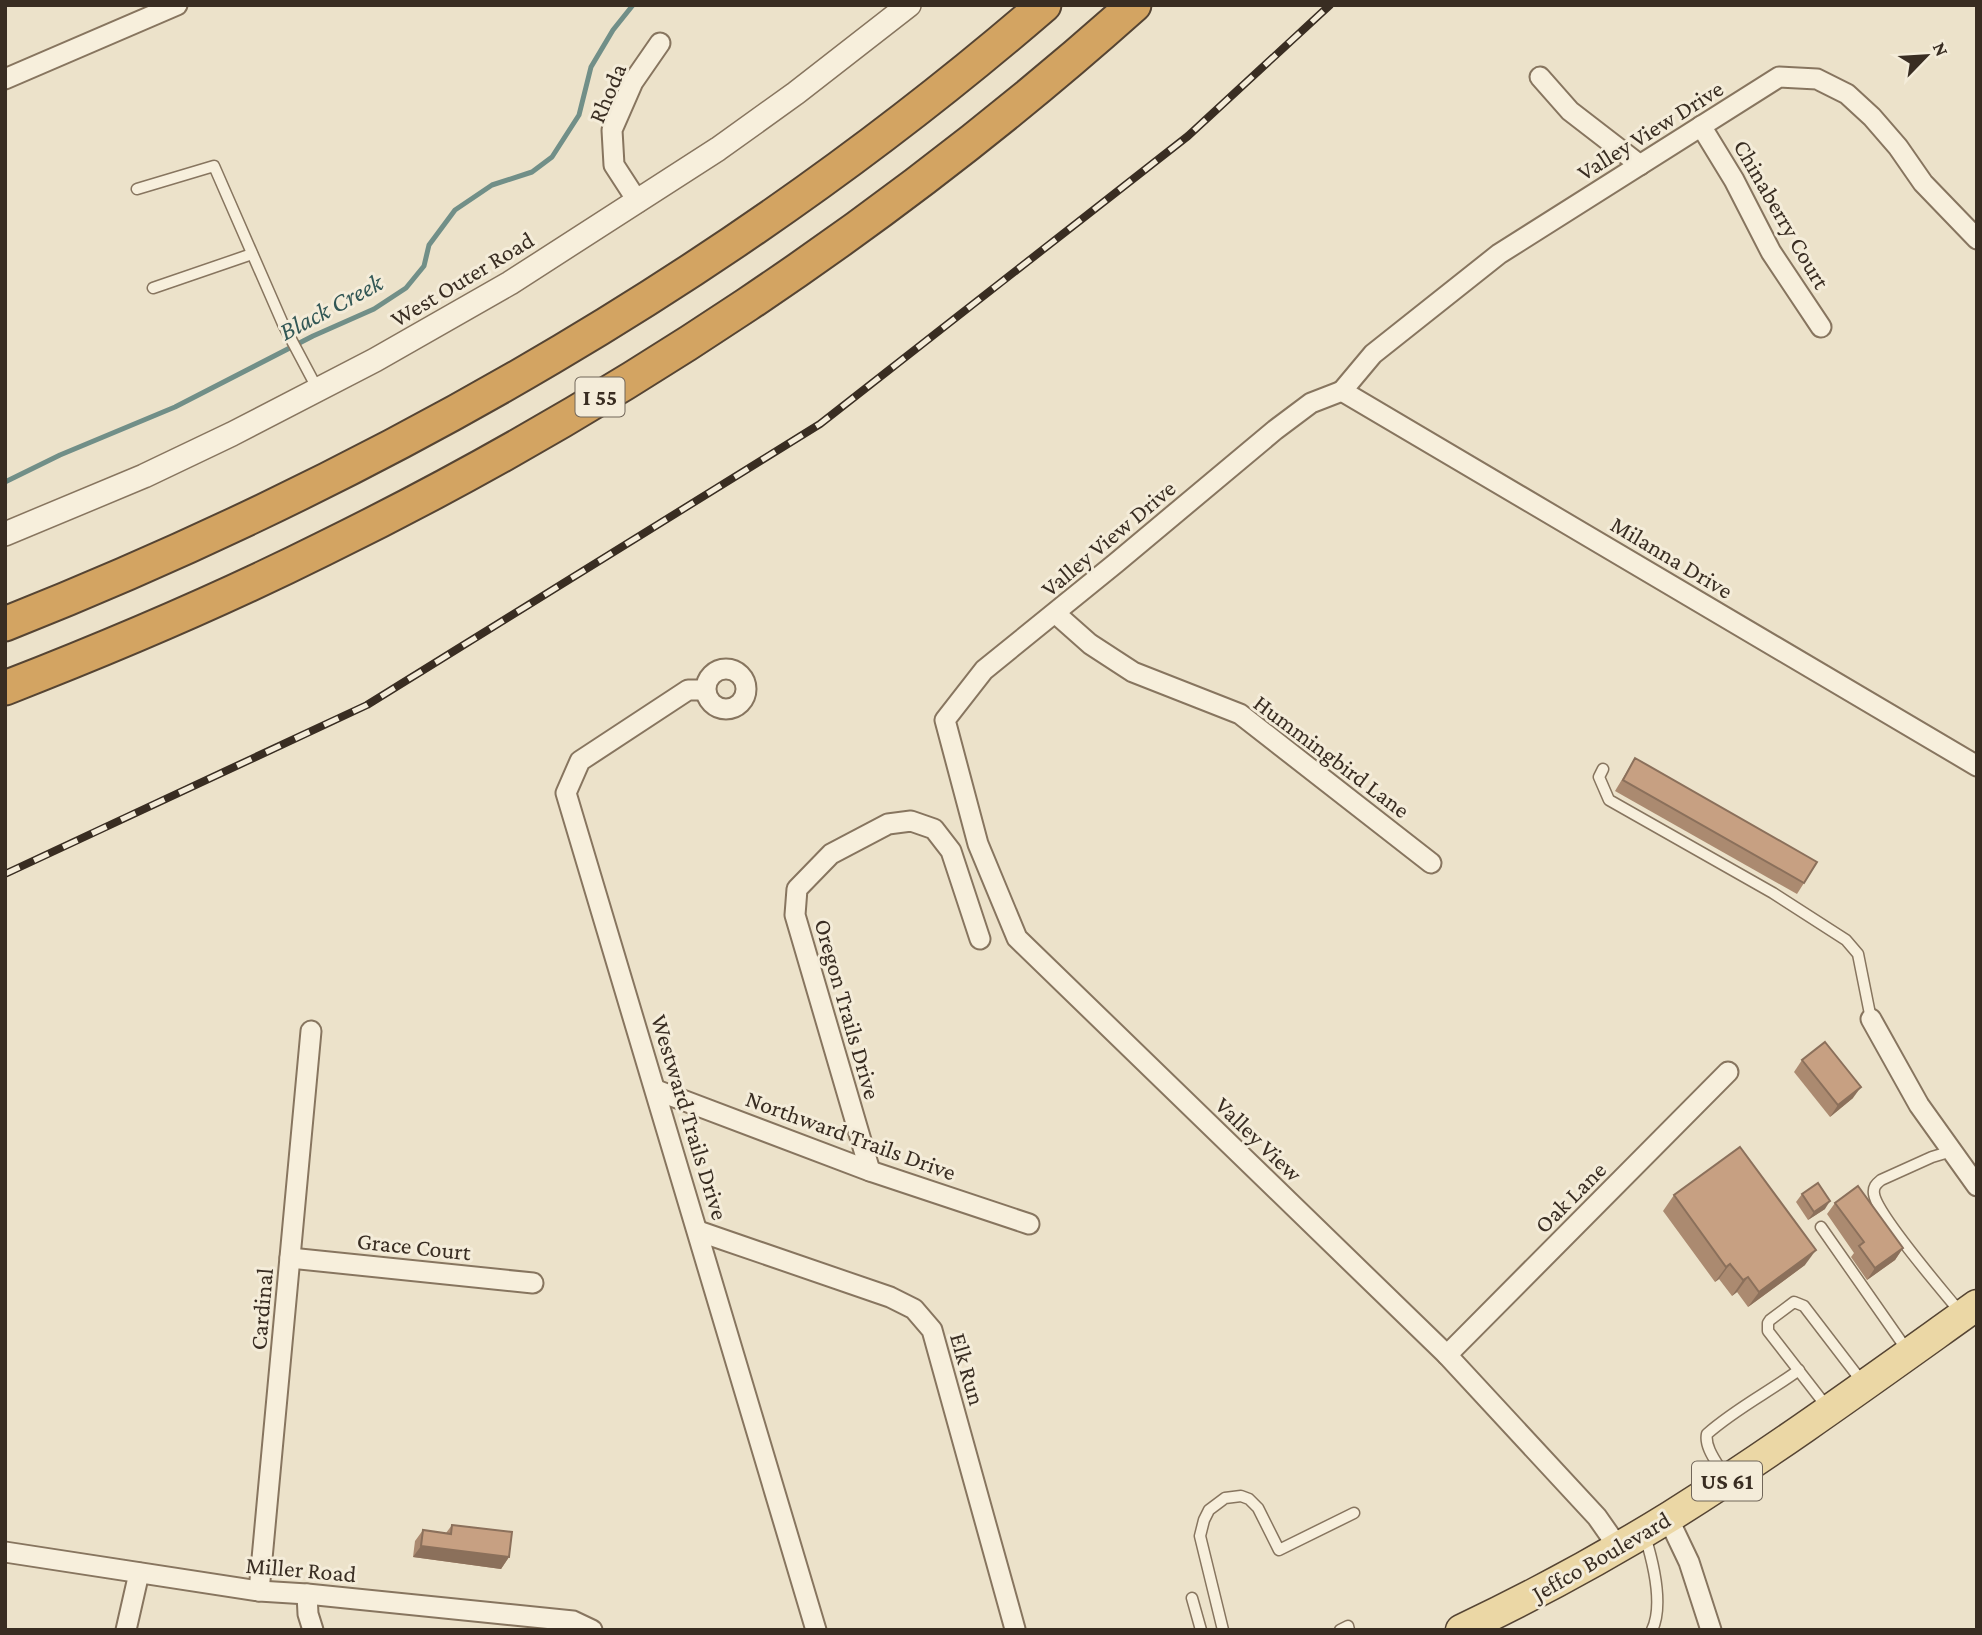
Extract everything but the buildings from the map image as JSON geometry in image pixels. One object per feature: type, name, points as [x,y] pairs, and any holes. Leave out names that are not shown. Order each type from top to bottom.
[{"type":"highway","name":"I 55","points":[[5,624],[118,579],[295,498],[464,409],[547,361],[703,263],[784,207],[937,94],[1044,5]]},
{"type":"highway","name":"I 55","points":[[5,688],[150,629],[323,549],[494,460],[589,404],[740,309],[886,206],[1046,81],[1134,5]]},
{"type":"main road","name":"Jeffco Boulevard","points":[[1461,1630],[1618,1548],[1656,1525],[1830,1411],[1969,1310]]},
{"type":"street","points":[[5,79],[177,5]]},
{"type":"street","name":"West Outer Road","points":[[5,534],[144,476],[318,391],[498,290],[718,149],[796,93],[909,5]]},
{"type":"street","name":"Rhoda","points":[[638,202],[614,165],[612,130],[633,82],[660,43]]},
{"type":"street","points":[[1540,77],[1570,111],[1640,165]]},
{"type":"street","name":"Valley View Drive","points":[[945,720],[984,670],[1275,430],[1311,403],[1342,391],[1373,354],[1499,254],[1779,77],[1817,79],[1847,94],[1872,117],[1923,183],[1977,239]]},
{"type":"street","name":"Chinaberry Court","points":[[1701,126],[1734,180],[1771,252],[1821,327]]},
{"type":"street","name":"Milanna Drive","points":[[1342,391],[1977,766]]},
{"type":"street","name":"Hummingbird Lane","points":[[1055,613],[1090,644],[1133,672],[1240,714],[1432,863]]},
{"type":"street","name":"Westward Trails Drive","points":[[705,690],[688,690],[580,761],[566,793],[816,1630]]},
{"type":"street","name":"Valley View","points":[[945,720],[978,844],[1017,938],[1447,1355],[1597,1517],[1618,1548]]},
{"type":"street","name":"Oregon Trails Drive","points":[[870,1171],[795,915],[797,889],[831,854],[888,824],[911,821],[934,829],[951,851],[981,939]]},
{"type":"street","points":[[1871,1018],[1919,1105],[1977,1186]]},
{"type":"street","name":"Cardinal","points":[[259,1591],[311,1031]]},
{"type":"street","name":"Oak Lane","points":[[1447,1355],[1728,1072]]},
{"type":"street","name":"Northward Trails Drive","points":[[656,1090],[870,1171],[1029,1224]]},
{"type":"street","name":"Elk Run","points":[[698,1231],[890,1297],[914,1309],[932,1330],[1015,1629]]},
{"type":"street","name":"Grace Court","points":[[290,1258],[533,1283]]},
{"type":"street","points":[[1656,1525],[1689,1562],[1711,1630]]},
{"type":"street","name":"Miller Road","points":[[5,1552],[259,1591],[573,1621],[592,1630]]},
{"type":"street","points":[[126,1630],[138,1573]]},
{"type":"street","points":[[307,1594],[308,1614],[313,1630]]},
{"type":"lane","points":[[137,189],[214,166],[283,324],[318,391]]},
{"type":"lane","points":[[153,288],[252,254]]},
{"type":"lane","points":[[1604,769],[1600,777],[1609,800],[1773,893],[1846,940],[1858,954],[1871,1018]]},
{"type":"lane","points":[[1952,1151],[1881,1180],[1875,1185],[1874,1191],[1881,1212],[1969,1310]]},
{"type":"lane","points":[[1821,1227],[1910,1353]]},
{"type":"lane","points":[[1830,1411],[1768,1331],[1770,1320],[1794,1302],[1804,1306],[1865,1386]]},
{"type":"lane","points":[[1727,1480],[1709,1448],[1707,1434],[1799,1370]]},
{"type":"lane","points":[[1223,1630],[1200,1536],[1209,1510],[1225,1498],[1241,1496],[1250,1499],[1258,1508],[1279,1550],[1354,1513]]},
{"type":"lane","points":[[1652,1630],[1657,1613],[1654,1568],[1656,1525]]},
{"type":"lane","points":[[1192,1598],[1201,1630]]},
{"type":"lane","points":[[1340,1630],[1348,1626],[1349,1630]]},
{"type":"waterway","name":"Black Creek","points":[[5,482],[60,455],[175,407],[313,336],[374,309],[406,288],[424,266],[429,245],[455,210],[492,185],[532,172],[552,157],[579,115],[591,67],[613,30],[633,5]]},
{"type":"railway","points":[[5,874],[367,705],[820,424],[1188,136],[1330,5]]}]
